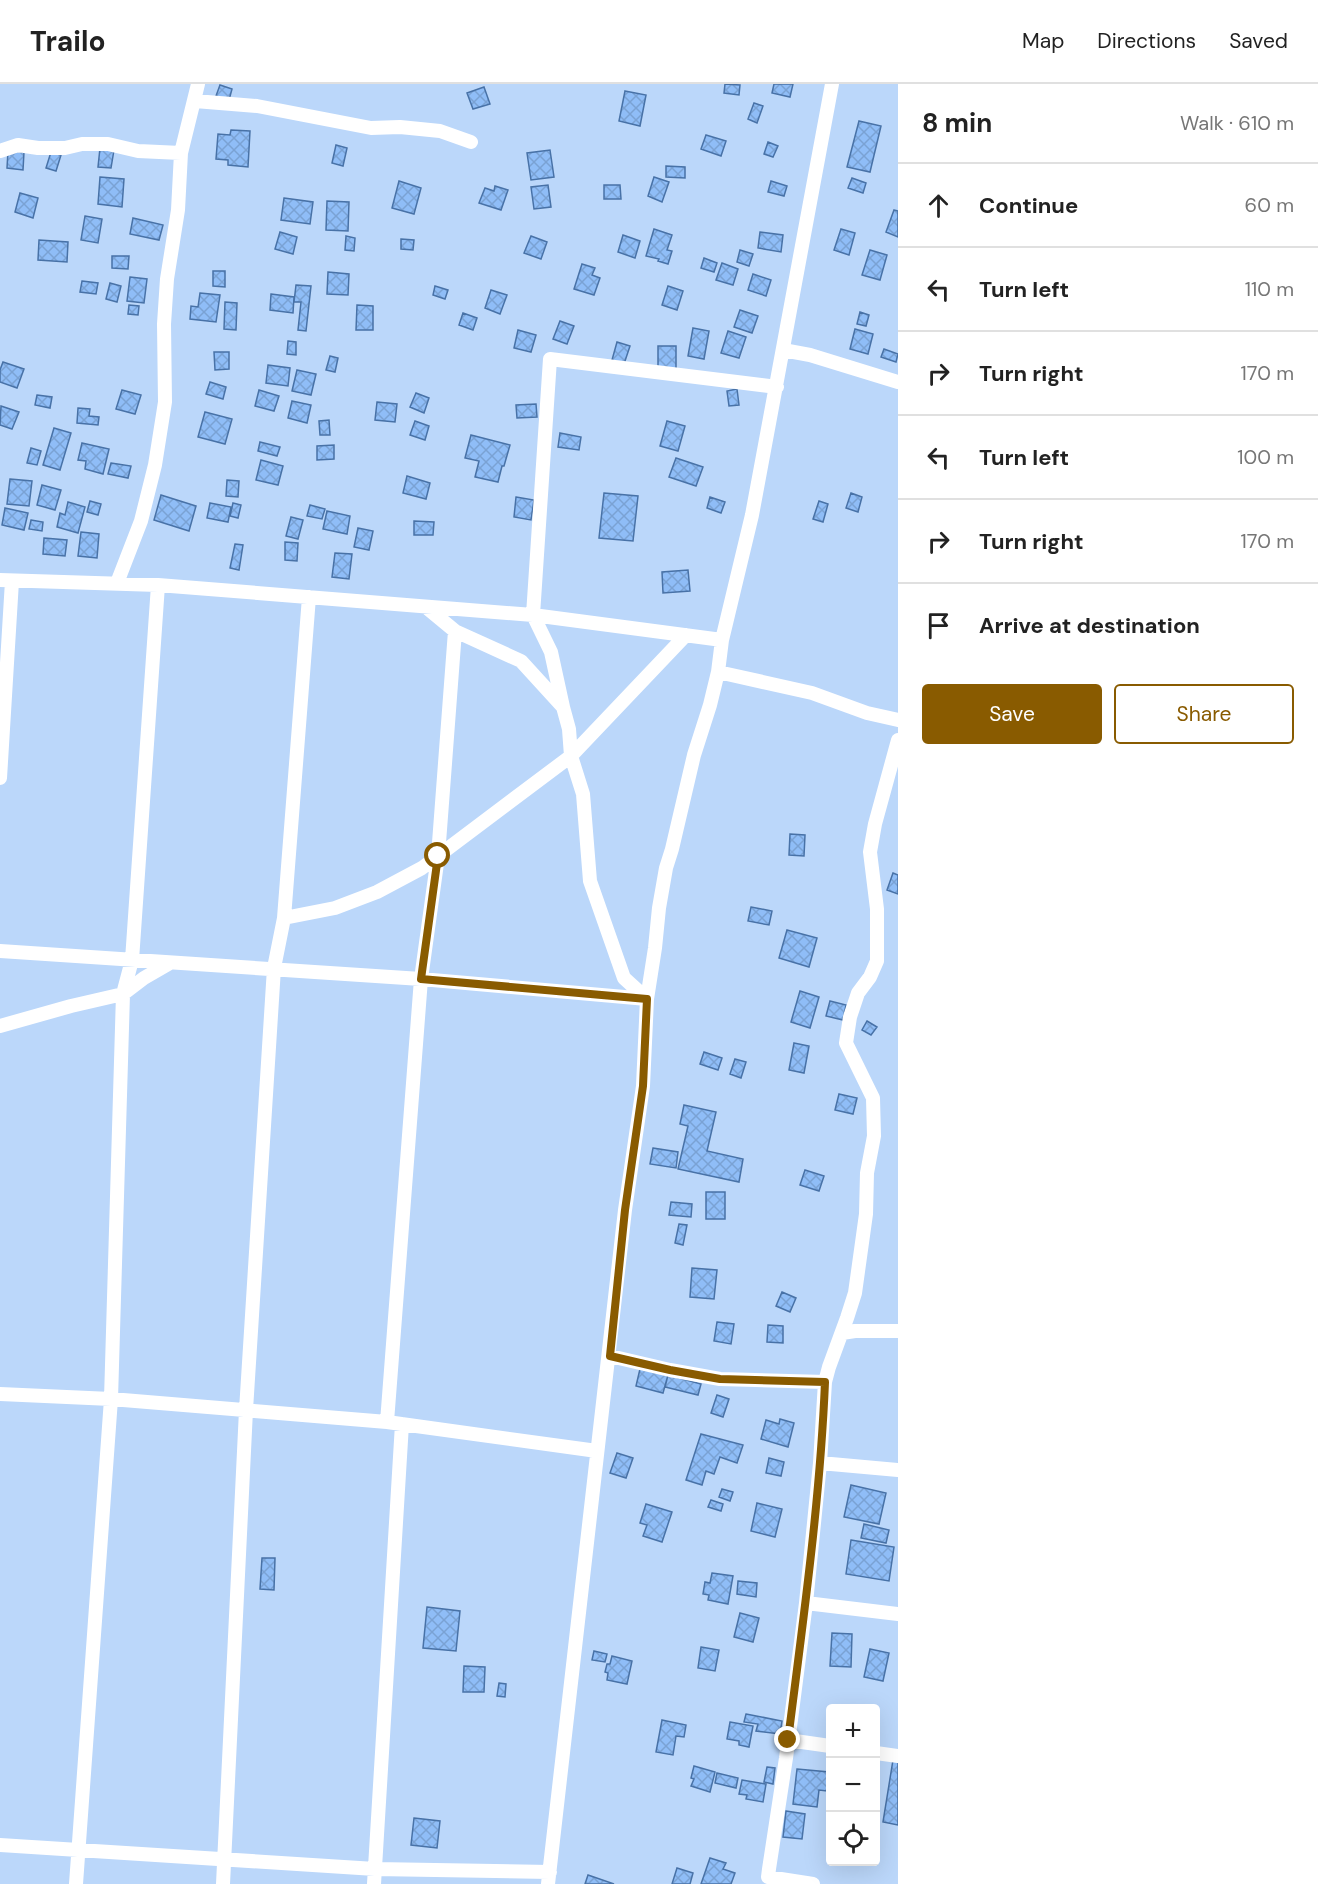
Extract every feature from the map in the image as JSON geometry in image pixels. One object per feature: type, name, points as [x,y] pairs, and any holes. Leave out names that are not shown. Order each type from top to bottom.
[{"type":"street","points":[[117,583],[141,521],[155,465],[165,402],[164,324],[167,279],[178,210],[181,153],[198,84]]},
{"type":"street","points":[[0,1845],[549,1878],[625,1210],[643,1086],[647,999],[666,868],[694,755],[710,705],[718,672],[722,640],[752,515],[832,84]]},
{"type":"street","points":[[195,101],[257,106],[371,128],[400,127],[440,131],[471,142]]},
{"type":"street","points":[[0,151],[18,145],[65,148],[82,144],[108,144],[138,151],[181,153]]},
{"type":"street","points":[[783,350],[810,355],[898,382]]},
{"type":"street","points":[[647,999],[624,978],[590,880],[583,794],[571,756],[569,729],[550,652],[533,615],[550,359],[777,387]]},
{"type":"street","points":[[0,778],[6,581],[158,585],[533,615],[722,640]]},
{"type":"street","points":[[76,1884],[111,1400],[123,994],[132,960],[158,585]]},
{"type":"street","points":[[223,1884],[246,1410],[274,968],[284,918],[309,597]]},
{"type":"street","points":[[426,607],[455,631],[521,661],[563,707]]},
{"type":"street","points":[[387,1422],[421,979],[438,856],[455,631]]},
{"type":"street","points":[[284,918],[335,908],[377,892],[422,868],[571,756],[686,635]]},
{"type":"street","points":[[718,672],[812,693],[867,713],[898,720]]},
{"type":"street","points":[[813,1884],[768,1880],[806,1603],[820,1463],[825,1382],[828,1367],[855,1293],[866,1214],[867,1173],[874,1136],[873,1098],[846,1043],[850,1017],[858,993],[870,977],[877,961],[877,909],[870,852],[875,824],[898,740]]},
{"type":"street","points":[[0,951],[274,968],[647,999]]},
{"type":"street","points":[[0,1026],[123,994],[170,963]]},
{"type":"street","points":[[842,1333],[898,1331]]},
{"type":"street","points":[[610,1356],[720,1379],[825,1382]]},
{"type":"street","points":[[0,1394],[111,1400],[387,1422],[597,1450]]},
{"type":"street","points":[[374,1884],[402,1424]]},
{"type":"street","points":[[820,1463],[898,1470]]},
{"type":"street","points":[[806,1603],[898,1614]]},
{"type":"street","points":[[788,1740],[826,1745]]},
{"type":"street","points":[[880,1754],[898,1756]]},
{"type":"building","points":[[725,84],[740,85],[739,95],[724,93]]},
{"type":"building","points":[[774,84],[793,84],[790,97],[772,93]]},
{"type":"building","points":[[220,85],[232,89],[229,100],[216,96]]},
{"type":"building","points":[[484,87],[490,104],[473,109],[467,93]]},
{"type":"building","points":[[625,91],[646,95],[640,126],[619,121]]},
{"type":"building","points":[[754,103],[763,106],[757,123],[748,119]]},
{"type":"building","points":[[859,121],[881,126],[870,172],[847,167]]},
{"type":"building","points":[[231,130],[250,131],[248,167],[228,165],[228,160],[216,159],[218,134],[230,135]]},
{"type":"building","points":[[706,135],[726,141],[721,156],[701,149]]},
{"type":"building","points":[[768,142],[778,146],[773,157],[764,154]]},
{"type":"building","points":[[336,145],[347,148],[343,166],[332,163]]},
{"type":"building","points":[[100,148],[114,150],[111,168],[98,167]]},
{"type":"building","points":[[550,150],[554,177],[531,180],[527,153]]},
{"type":"building","points":[[8,151],[24,152],[23,170],[7,168]]},
{"type":"building","points":[[51,152],[61,155],[56,171],[46,168]]},
{"type":"building","points":[[666,166],[685,167],[685,178],[666,177]]},
{"type":"building","points":[[100,177],[124,179],[122,207],[98,204]]},
{"type":"building","points":[[654,177],[669,182],[662,202],[648,196]]},
{"type":"building","points":[[852,178],[866,183],[863,193],[848,188]]},
{"type":"building","points":[[399,181],[421,188],[414,214],[392,208]]},
{"type":"building","points":[[771,181],[787,186],[784,196],[768,192]]},
{"type":"building","points":[[548,185],[551,207],[534,209],[531,187]]},
{"type":"building","points":[[604,185],[620,185],[621,199],[604,199]]},
{"type":"building","points":[[495,186],[508,190],[501,210],[479,203],[485,188],[494,191]]},
{"type":"building","points":[[20,193],[38,198],[33,218],[15,212]]},
{"type":"building","points":[[284,198],[313,202],[310,224],[281,220]]},
{"type":"building","points":[[327,201],[349,202],[348,231],[326,230]]},
{"type":"building","points":[[894,210],[898,211],[898,237],[886,232]]},
{"type":"building","points":[[85,216],[102,219],[98,243],[81,240]]},
{"type":"building","points":[[133,218],[163,225],[159,240],[130,234]]},
{"type":"building","points":[[654,229],[672,235],[667,250],[672,251],[668,264],[646,256]]},
{"type":"building","points":[[841,229],[855,233],[849,255],[834,250]]},
{"type":"building","points":[[280,232],[297,237],[293,254],[275,249]]},
{"type":"building","points":[[760,232],[783,235],[781,252],[758,248]]},
{"type":"building","points":[[623,235],[640,241],[635,258],[618,252]]},
{"type":"building","points":[[346,236],[355,238],[354,251],[345,250]]},
{"type":"building","points":[[531,236],[547,242],[541,259],[524,253]]},
{"type":"building","points":[[401,239],[414,240],[413,250],[401,249]]},
{"type":"building","points":[[39,240],[68,242],[67,262],[38,260]]},
{"type":"building","points":[[740,250],[753,254],[749,266],[737,262]]},
{"type":"building","points":[[870,250],[887,255],[880,280],[862,275]]},
{"type":"building","points":[[112,256],[129,256],[128,269],[112,268]]},
{"type":"building","points":[[704,258],[717,263],[714,272],[701,268]]},
{"type":"building","points":[[722,263],[738,269],[733,285],[716,280]]},
{"type":"building","points":[[582,264],[595,268],[592,275],[600,278],[594,295],[574,289]]},
{"type":"building","points":[[213,271],[225,271],[225,287],[213,286]]},
{"type":"building","points":[[328,272],[349,274],[348,295],[327,294]]},
{"type":"building","points":[[753,274],[771,280],[766,296],[748,290]]},
{"type":"building","points":[[130,277],[147,279],[144,303],[127,301]]},
{"type":"building","points":[[82,281],[98,283],[96,294],[80,292]]},
{"type":"building","points":[[110,283],[121,286],[117,302],[106,299]]},
{"type":"building","points":[[296,285],[311,286],[306,331],[298,330],[301,302],[294,302]]},
{"type":"building","points":[[435,286],[448,290],[445,299],[433,295]]},
{"type":"building","points":[[668,286],[683,291],[677,310],[662,305]]},
{"type":"building","points":[[491,290],[507,295],[500,314],[485,308]]},
{"type":"building","points":[[200,293],[220,295],[216,322],[190,319],[191,306],[198,307]]},
{"type":"building","points":[[271,294],[294,297],[293,313],[270,310]]},
{"type":"building","points":[[225,302],[237,303],[236,330],[224,329]]},
{"type":"building","points":[[129,305],[139,306],[138,315],[128,314]]},
{"type":"building","points":[[357,305],[373,306],[373,330],[356,330]]},
{"type":"building","points":[[740,310],[758,316],[752,333],[734,327]]},
{"type":"building","points":[[860,312],[869,315],[866,326],[857,324]]},
{"type":"building","points":[[463,313],[477,318],[473,330],[459,325]]},
{"type":"building","points":[[560,321],[574,326],[567,344],[553,339]]},
{"type":"building","points":[[693,328],[709,331],[704,359],[688,356]]},
{"type":"building","points":[[855,329],[873,334],[868,354],[850,349]]},
{"type":"building","points":[[518,330],[536,335],[531,352],[514,348]]},
{"type":"building","points":[[728,331],[746,337],[739,358],[721,353]]},
{"type":"building","points":[[288,341],[296,342],[296,355],[287,354]]},
{"type":"building","points":[[617,342],[630,346],[624,364],[612,360]]},
{"type":"building","points":[[658,346],[676,346],[676,370],[658,369]]},
{"type":"building","points":[[884,349],[898,354],[896,362],[881,357]]},
{"type":"building","points":[[214,352],[229,352],[229,369],[215,370]]},
{"type":"building","points":[[330,356],[338,358],[335,372],[326,370]]},
{"type":"building","points":[[3,362],[24,369],[17,388],[0,382]]},
{"type":"building","points":[[268,365],[290,368],[288,386],[266,383]]},
{"type":"building","points":[[297,370],[316,374],[311,395],[292,391]]},
{"type":"building","points":[[210,382],[226,387],[223,399],[206,394]]},
{"type":"building","points":[[737,389],[739,405],[729,406],[727,391]]},
{"type":"building","points":[[122,390],[141,395],[135,414],[116,409]]},
{"type":"building","points":[[259,390],[279,396],[274,411],[255,406]]},
{"type":"building","points":[[416,393],[429,398],[424,413],[410,407]]},
{"type":"building","points":[[37,395],[52,397],[50,408],[35,405]]},
{"type":"building","points":[[292,401],[311,405],[307,423],[288,418]]},
{"type":"building","points":[[377,402],[397,404],[395,422],[375,420]]},
{"type":"building","points":[[536,404],[537,417],[517,418],[516,405]]},
{"type":"building","points":[[1,406],[19,412],[12,429],[0,425]]},
{"type":"building","points":[[78,408],[90,409],[89,416],[99,417],[98,425],[77,423]]},
{"type":"building","points":[[205,412],[232,419],[225,444],[198,437]]},
{"type":"building","points":[[329,420],[330,435],[320,435],[319,421]]},
{"type":"building","points":[[415,421],[429,426],[425,440],[410,435]]},
{"type":"building","points":[[667,421],[685,426],[678,451],[660,446]]},
{"type":"building","points":[[54,428],[71,433],[60,470],[43,465]]},
{"type":"building","points":[[560,433],[581,437],[579,450],[558,447]]},
{"type":"building","points":[[471,435],[510,445],[498,482],[475,477],[479,461],[465,458]]},
{"type":"building","points":[[260,442],[280,447],[277,456],[258,451]]},
{"type":"building","points":[[82,443],[109,449],[103,474],[85,469],[86,461],[78,460]]},
{"type":"building","points":[[334,445],[334,459],[317,460],[317,446]]},
{"type":"building","points":[[31,448],[41,451],[37,465],[27,463]]},
{"type":"building","points":[[676,458],[703,467],[696,486],[669,477]]},
{"type":"building","points":[[261,460],[283,466],[278,485],[256,480]]},
{"type":"building","points":[[111,463],[131,466],[128,478],[108,474]]},
{"type":"building","points":[[407,476],[430,483],[426,499],[403,493]]},
{"type":"building","points":[[10,479],[32,481],[29,506],[7,504]]},
{"type":"building","points":[[227,480],[239,481],[238,497],[226,496]]},
{"type":"building","points":[[42,485],[61,490],[55,510],[37,505]]},
{"type":"building","points":[[604,493],[638,496],[633,541],[599,538]]},
{"type":"building","points":[[851,493],[862,497],[858,512],[846,508]]},
{"type":"building","points":[[161,495],[196,506],[189,531],[154,520]]},
{"type":"building","points":[[516,497],[534,500],[531,520],[514,517]]},
{"type":"building","points":[[710,497],[725,502],[721,513],[707,508]]},
{"type":"building","points":[[90,501],[101,504],[98,515],[87,512]]},
{"type":"building","points":[[819,501],[828,504],[823,522],[813,519]]},
{"type":"building","points":[[68,502],[85,507],[78,533],[57,527],[60,513],[65,515]]},
{"type":"building","points":[[210,503],[231,507],[228,522],[207,518]]},
{"type":"building","points":[[233,503],[241,505],[238,518],[230,516]]},
{"type":"building","points":[[310,505],[325,509],[322,519],[307,516]]},
{"type":"building","points":[[5,508],[28,513],[24,530],[2,525]]},
{"type":"building","points":[[327,511],[350,516],[347,534],[323,529]]},
{"type":"building","points":[[291,517],[303,520],[298,539],[286,536]]},
{"type":"building","points":[[31,520],[43,522],[42,531],[29,529]]},
{"type":"building","points":[[414,521],[434,522],[433,535],[414,535]]},
{"type":"building","points":[[358,528],[373,531],[369,550],[354,547]]},
{"type":"building","points":[[81,532],[99,534],[97,558],[78,556]]},
{"type":"building","points":[[44,538],[67,540],[65,556],[43,554]]},
{"type":"building","points":[[285,542],[298,543],[297,561],[285,560]]},
{"type":"building","points":[[235,544],[243,545],[239,570],[230,568]]},
{"type":"building","points":[[335,553],[352,554],[349,579],[332,577]]},
{"type":"building","points":[[688,570],[690,591],[663,593],[662,572]]},
{"type":"building","points":[[790,834],[805,835],[804,856],[789,855]]},
{"type":"building","points":[[893,873],[898,875],[898,894],[887,890]]},
{"type":"building","points":[[751,907],[772,911],[769,925],[748,921]]},
{"type":"building","points":[[787,930],[817,938],[809,967],[779,958]]},
{"type":"building","points":[[800,991],[819,997],[810,1028],[791,1022]]},
{"type":"building","points":[[830,1001],[846,1005],[843,1020],[826,1016]]},
{"type":"building","points":[[867,1021],[877,1027],[871,1035],[862,1030]]},
{"type":"building","points":[[794,1043],[809,1046],[804,1073],[789,1070]]},
{"type":"building","points":[[704,1052],[722,1058],[718,1070],[700,1064]]},
{"type":"building","points":[[735,1059],[746,1062],[741,1078],[730,1074]]},
{"type":"building","points":[[839,1094],[857,1098],[853,1114],[835,1110]]},
{"type":"building","points":[[684,1105],[716,1112],[707,1151],[743,1159],[739,1182],[678,1169],[688,1126],[680,1124]]},
{"type":"building","points":[[653,1148],[678,1152],[676,1168],[650,1164]]},
{"type":"building","points":[[805,1170],[824,1176],[819,1191],[800,1185]]},
{"type":"building","points":[[706,1192],[725,1192],[725,1219],[706,1219]]},
{"type":"building","points":[[671,1202],[692,1204],[691,1217],[669,1215]]},
{"type":"building","points":[[679,1224],[687,1225],[683,1245],[675,1243]]},
{"type":"building","points":[[692,1268],[717,1270],[714,1299],[690,1297]]},
{"type":"building","points":[[782,1292],[796,1298],[790,1312],[776,1306]]},
{"type":"building","points":[[717,1322],[734,1324],[731,1344],[714,1341]]},
{"type":"building","points":[[768,1325],[783,1326],[783,1343],[767,1342]]},
{"type":"building","points":[[640,1369],[668,1375],[663,1393],[636,1386]]},
{"type":"building","points":[[668,1375],[701,1384],[698,1395],[665,1387]]},
{"type":"building","points":[[717,1395],[729,1399],[723,1417],[711,1413]]},
{"type":"building","points":[[780,1419],[794,1423],[788,1447],[761,1439],[766,1420],[779,1424]]},
{"type":"building","points":[[701,1434],[743,1445],[737,1463],[720,1457],[714,1474],[706,1471],[702,1485],[686,1480]]},
{"type":"building","points":[[617,1453],[633,1458],[626,1478],[610,1473]]},
{"type":"building","points":[[769,1458],[784,1462],[781,1476],[766,1473]]},
{"type":"building","points":[[851,1485],[886,1493],[879,1524],[844,1517]]},
{"type":"building","points":[[722,1489],[733,1492],[730,1501],[719,1497]]},
{"type":"building","points":[[711,1500],[723,1504],[721,1511],[708,1507]]},
{"type":"building","points":[[757,1503],[782,1509],[775,1537],[751,1531]]},
{"type":"building","points":[[646,1504],[672,1512],[662,1542],[643,1536],[647,1525],[640,1523]]},
{"type":"building","points":[[864,1524],[889,1530],[886,1543],[861,1538]]},
{"type":"building","points":[[851,1540],[894,1547],[889,1581],[846,1574]]},
{"type":"building","points":[[262,1558],[275,1558],[274,1590],[260,1589]]},
{"type":"building","points":[[712,1573],[733,1576],[728,1604],[708,1600],[709,1595],[703,1594],[705,1582],[710,1583]]},
{"type":"building","points":[[738,1581],[757,1583],[756,1597],[737,1594]]},
{"type":"building","points":[[427,1607],[460,1611],[456,1651],[423,1648]]},
{"type":"building","points":[[740,1613],[759,1618],[753,1642],[734,1637]]},
{"type":"building","points":[[832,1633],[852,1634],[851,1667],[830,1666]]},
{"type":"building","points":[[701,1647],[719,1650],[715,1671],[698,1668]]},
{"type":"building","points":[[870,1649],[889,1653],[883,1681],[864,1677]]},
{"type":"building","points":[[594,1651],[607,1654],[605,1662],[592,1660]]},
{"type":"building","points":[[612,1656],[632,1661],[627,1684],[607,1680],[608,1673],[605,1672]]},
{"type":"building","points":[[464,1666],[485,1667],[484,1692],[463,1692]]},
{"type":"building","points":[[499,1683],[506,1684],[505,1697],[497,1696]]},
{"type":"building","points":[[746,1714],[782,1721],[780,1734],[756,1731],[758,1724],[744,1722]]},
{"type":"building","points":[[662,1720],[686,1725],[684,1737],[676,1736],[673,1755],[656,1752]]},
{"type":"building","points":[[730,1722],[753,1726],[749,1747],[739,1745],[739,1741],[727,1739]]},
{"type":"building","points":[[893,1760],[898,1761],[898,1825],[883,1822]]},
{"type":"building","points":[[694,1766],[715,1772],[710,1792],[691,1786],[694,1779],[691,1778]]},
{"type":"building","points":[[767,1767],[775,1768],[773,1784],[764,1782]]},
{"type":"building","points":[[797,1769],[826,1772],[826,1791],[819,1790],[817,1807],[793,1804]]},
{"type":"building","points":[[717,1773],[738,1778],[736,1788],[715,1783]]},
{"type":"building","points":[[742,1780],[766,1784],[763,1802],[746,1799],[747,1795],[739,1794]]},
{"type":"building","points":[[786,1811],[805,1814],[802,1839],[783,1837]]},
{"type":"building","points":[[414,1818],[440,1821],[437,1848],[411,1845]]},
{"type":"building","points":[[710,1858],[726,1863],[723,1869],[735,1873],[731,1884],[701,1884]]},
{"type":"building","points":[[677,1868],[693,1873],[690,1884],[672,1884]]},
{"type":"building","points":[[588,1875],[614,1884],[585,1884]]},
{"type":"route","points":[[438,856],[421,979],[647,999],[643,1086],[625,1210],[610,1356],[720,1379],[825,1382],[820,1463],[806,1603],[788,1740]]}]
